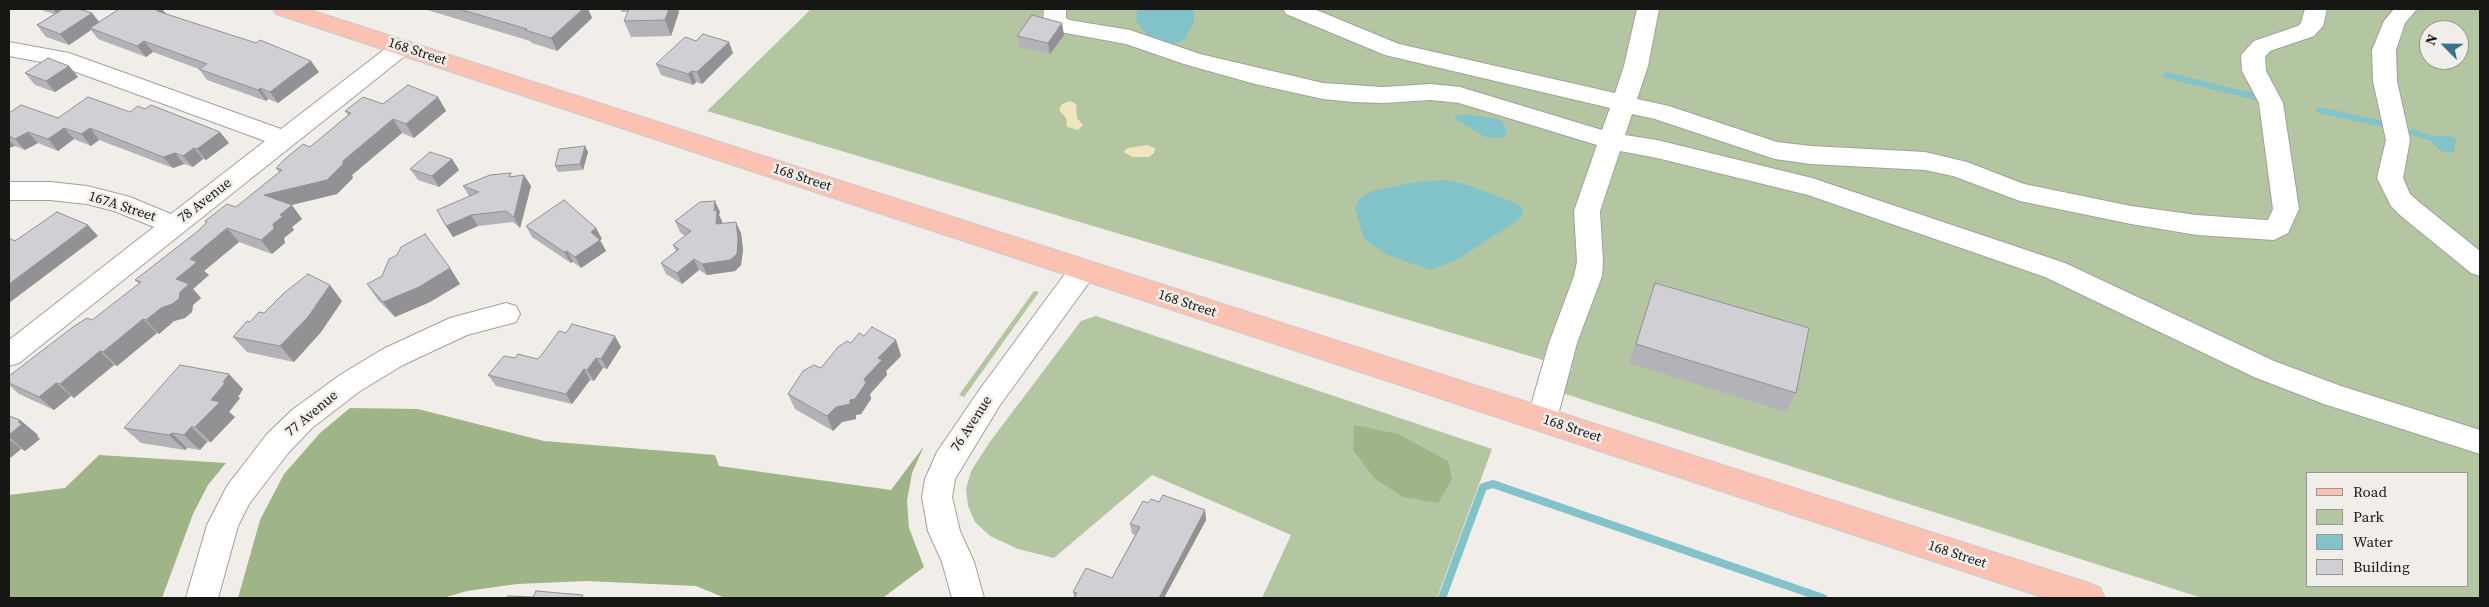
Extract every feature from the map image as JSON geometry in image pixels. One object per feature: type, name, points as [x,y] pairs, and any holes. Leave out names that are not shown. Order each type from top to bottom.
[{"type":"main road","name":"168 Street","points":[[284,9],[2089,598]]},
{"type":"street","points":[[1055,9],[1054,21],[1063,26],[1130,37],[1192,59],[1255,76],[1323,91],[1353,94],[1383,95],[1431,92],[1460,94],[1611,141],[1650,147],[1716,166],[1806,185],[1999,249],[2054,270],[2290,379],[2360,405],[2480,442]]},
{"type":"street","points":[[1294,9],[1393,50],[1677,117],[1775,150],[1811,155],[1924,161],[1958,168],[2030,194],[2140,217],[2197,225],[2274,230],[2284,219],[2284,197],[2271,103],[2254,71],[2252,56],[2262,46],[2306,31],[2312,26],[2316,9]]},
{"type":"street","points":[[1542,419],[1563,343],[1588,276],[1590,262],[1587,211],[1636,66],[1648,9]]},
{"type":"street","points":[[2406,9],[2395,21],[2384,50],[2385,81],[2398,140],[2390,178],[2400,200],[2480,266]]},
{"type":"street","name":"78 Avenue","points":[[9,355],[402,47]]},
{"type":"street","points":[[9,48],[61,58],[285,139]]},
{"type":"street","name":"167A Street","points":[[9,191],[50,191],[87,195],[121,204],[174,225]]},
{"type":"street","name":"76 Avenue","points":[[968,598],[958,562],[944,531],[937,497],[940,479],[948,460],[990,396],[1083,270]]},
{"type":"street","name":"77 Avenue","points":[[202,598],[223,525],[238,495],[278,443],[302,419],[338,392],[393,357],[460,326],[506,314]]},
{"type":"green space","points":[[811,9],[2480,9],[2480,598],[2202,598],[1559,392],[1564,375],[1573,369],[707,111]]},
{"type":"green space","points":[[1034,291],[1039,292],[964,397],[959,395]]},
{"type":"green space","points":[[1096,316],[1492,449],[1437,598],[1262,598],[1291,535],[1152,475],[1054,558],[1018,549],[990,536],[975,522],[968,506],[966,489],[971,471],[989,443],[1081,321]]},
{"type":"green space","points":[[350,408],[418,409],[544,441],[715,455],[719,466],[891,490],[924,446],[912,473],[907,501],[909,528],[924,567],[884,597],[725,598],[696,586],[586,581],[517,584],[467,591],[443,598],[238,598],[260,520],[284,474],[320,433]]},
{"type":"green space","points":[[1354,425],[1398,434],[1448,461],[1452,479],[1438,503],[1403,497],[1375,479],[1353,450]]},
{"type":"green space","points":[[99,455],[226,463],[208,485],[193,514],[162,598],[9,598],[9,495],[65,488]]},
{"type":"sand","points":[[1070,101],[1076,104],[1077,118],[1083,125],[1078,130],[1067,127],[1066,118],[1059,110],[1062,104]]},
{"type":"sand","points":[[1147,145],[1155,148],[1154,153],[1149,157],[1133,157],[1123,152],[1128,148]]},
{"type":"water","points":[[1138,9],[1194,9],[1194,22],[1185,39],[1169,46],[1150,38],[1136,21]]},
{"type":"water","points":[[1467,114],[1498,119],[1503,123],[1507,132],[1502,138],[1485,137],[1455,119],[1455,116]]},
{"type":"water","points":[[2450,136],[2456,139],[2454,152],[2449,153],[2439,150],[2428,137]]},
{"type":"water","points":[[1446,180],[1468,185],[1518,204],[1523,211],[1521,218],[1460,258],[1431,270],[1387,255],[1364,239],[1355,207],[1366,194],[1375,190],[1417,182]]},
{"type":"building","points":[[63,9],[79,9],[92,13],[60,34],[37,25]]},
{"type":"building","points":[[119,9],[157,9],[157,11],[256,43],[260,40],[311,61],[270,92],[260,88],[258,90],[199,69],[207,64],[144,41],[137,46],[90,28]]},
{"type":"building","points":[[459,9],[583,9],[551,38]]},
{"type":"building","points":[[629,9],[669,9],[665,20],[624,21]]},
{"type":"building","points":[[1032,15],[1062,23],[1048,43],[1017,36]]},
{"type":"building","points":[[703,34],[729,42],[697,72],[692,71],[688,74],[656,64],[685,37],[696,41]]},
{"type":"building","points":[[48,58],[69,66],[46,81],[25,73]]},
{"type":"building","points":[[408,85],[438,97],[406,124],[393,119],[343,161],[343,164],[327,180],[264,195],[292,205],[273,224],[274,229],[261,240],[227,228],[190,259],[197,262],[176,279],[189,284],[180,292],[179,299],[161,308],[146,320],[143,319],[60,384],[56,383],[39,397],[9,383],[9,376],[73,327],[87,318],[92,320],[141,282],[135,280],[198,231],[207,222],[205,221],[227,204],[236,207],[282,170],[276,168],[303,144],[310,147],[351,113],[345,111],[363,97],[383,104]]},
{"type":"building","points":[[88,97],[130,112],[138,106],[145,109],[151,105],[220,132],[197,149],[194,148],[183,156],[175,153],[163,157],[90,128],[81,134],[64,128],[48,139],[28,132],[15,139],[9,136],[9,113],[21,105],[58,118]]},
{"type":"building","points":[[585,146],[580,164],[555,166],[559,149]]},
{"type":"building","points":[[430,152],[452,159],[432,176],[410,169]]},
{"type":"building","points":[[511,173],[509,177],[524,175],[514,217],[506,211],[471,215],[446,226],[437,210],[479,192],[463,186],[490,175]]},
{"type":"building","points":[[564,200],[596,228],[591,232],[600,240],[575,257],[567,251],[564,252],[526,226]]},
{"type":"building","points":[[715,201],[714,211],[717,210],[716,224],[736,222],[737,254],[730,260],[702,264],[694,259],[677,273],[661,263],[679,249],[673,245],[691,231],[675,221],[700,202]]},
{"type":"building","points":[[57,212],[88,225],[9,284],[9,238],[15,241]]},
{"type":"building","points":[[425,234],[450,268],[419,287],[383,302],[367,284],[382,276],[389,259],[397,255],[401,247]]},
{"type":"building","points":[[308,274],[330,285],[308,317],[280,346],[233,337],[247,321],[250,322],[259,312],[264,313],[284,293]]},
{"type":"building","points":[[1655,283],[1809,328],[1796,393],[1636,344]]},
{"type":"building","points":[[572,324],[615,336],[601,359],[596,358],[587,370],[584,369],[566,394],[488,375],[504,356],[515,358],[518,354],[537,359],[559,331],[566,333]]},
{"type":"building","points":[[872,327],[896,340],[878,358],[882,360],[864,379],[866,383],[855,399],[850,400],[850,404],[836,407],[827,416],[788,394],[803,371],[814,365],[821,368],[838,347],[847,341],[851,343],[859,333],[864,336]]},
{"type":"building","points":[[180,365],[229,374],[223,382],[225,383],[211,400],[220,402],[195,427],[191,427],[184,435],[172,433],[169,435],[124,428]]},
{"type":"building","points":[[9,416],[20,420],[18,422],[22,424],[9,435]]},
{"type":"building","points":[[1163,495],[1205,510],[1159,598],[1074,598],[1077,593],[1073,592],[1086,568],[1112,578],[1140,527],[1130,524],[1143,501],[1148,503],[1151,499],[1159,502]]},
{"type":"building","points":[[536,591],[583,595],[582,598],[506,598],[508,596],[533,597]]},
{"type":"waterway","points":[[2166,75],[2260,98]]},
{"type":"waterway","points":[[2319,110],[2387,125]]},
{"type":"waterway","points":[[2412,132],[2428,137]]},
{"type":"waterway","points":[[1442,598],[1483,487],[1493,484],[1823,598]]}]
